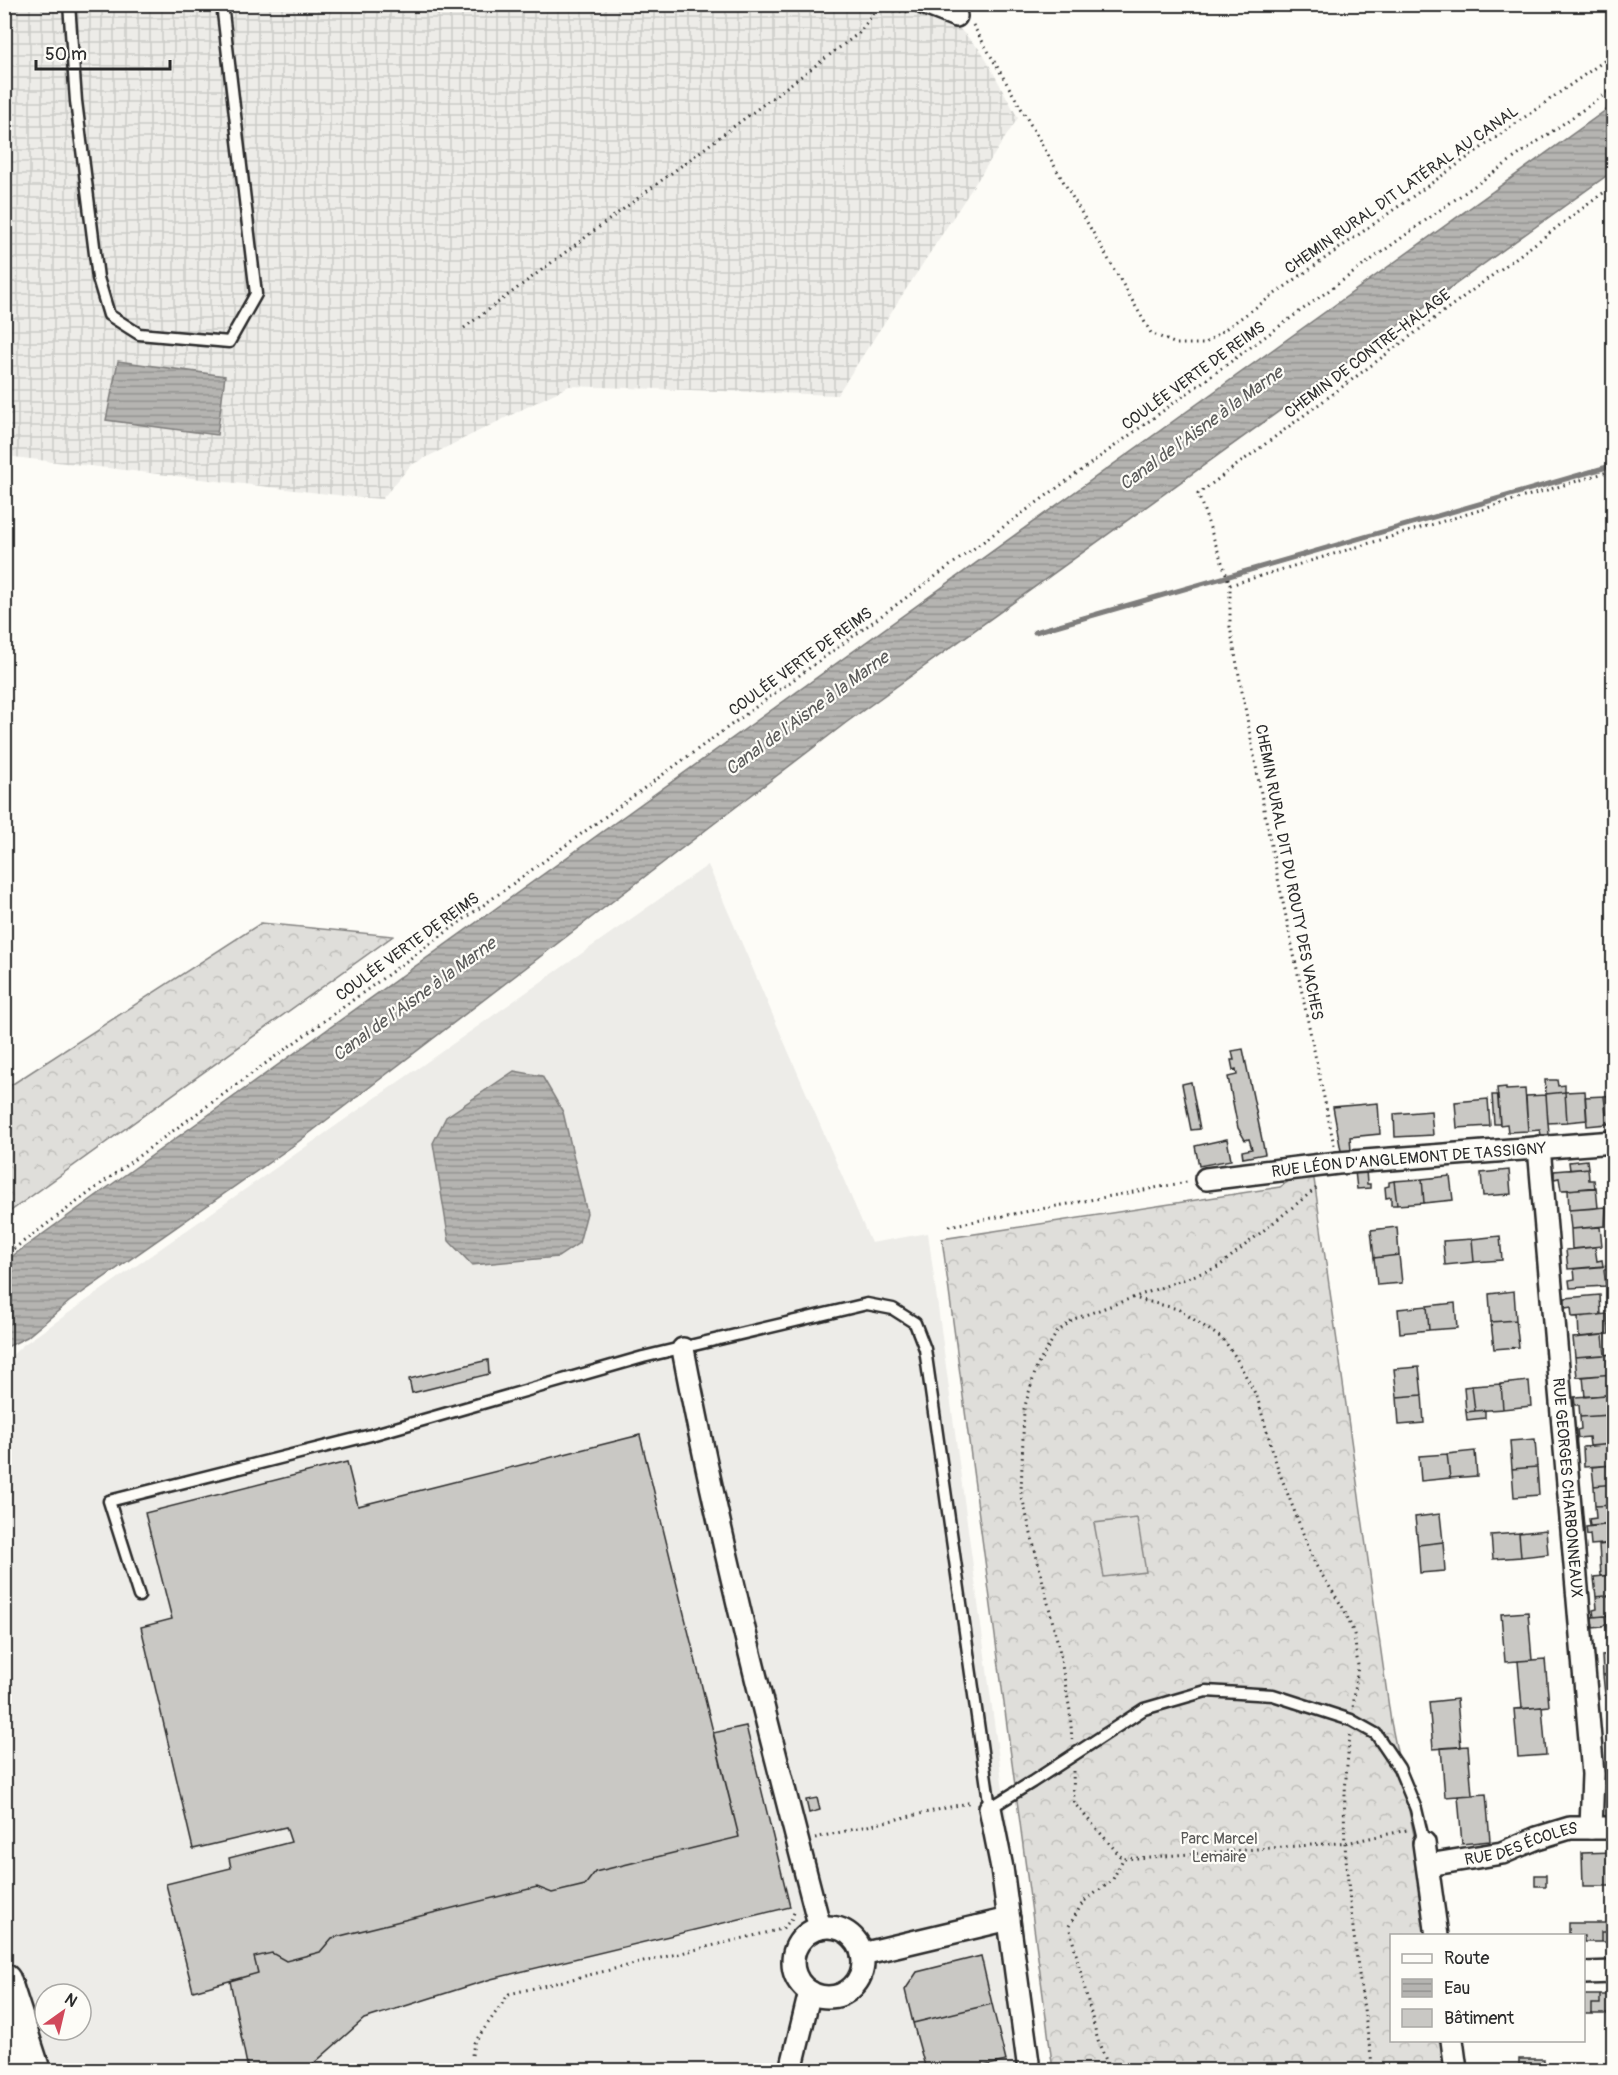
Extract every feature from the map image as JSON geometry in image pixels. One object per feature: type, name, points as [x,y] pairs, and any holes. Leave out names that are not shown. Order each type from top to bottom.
[{"type":"highway","points":[[4,1981],[33,2070]]},
{"type":"highway","points":[[4,2035],[15,2070]]},
{"type":"street","points":[[918,8],[964,19]]},
{"type":"street","name":"RUE LÉON D'ANGLEMONT DE TASSIGNY","points":[[1206,1179],[1338,1163],[1614,1142]]},
{"type":"street","name":"RUE GEORGES CHARBONNEAUX","points":[[1539,1147],[1593,1774],[1591,1828]]},
{"type":"street","points":[[683,1349],[697,1424],[732,1577],[820,1928]]},
{"type":"street","points":[[989,1803],[1002,1868],[1029,2070]]},
{"type":"street","name":"RUE DES ÉCOLES","points":[[1428,1865],[1502,1853],[1570,1828],[1614,1828]]},
{"type":"street","points":[[1422,1835],[1437,1934]]},
{"type":"street","points":[[862,1954],[1009,1919]]},
{"type":"street","points":[[831,1927],[851,1935],[862,1954],[863,1966],[854,1987],[844,1994],[832,1997],[810,1992],[797,1979],[794,1970],[795,1948],[801,1939],[820,1928],[831,1927]]},
{"type":"street","points":[[1585,1973],[1614,1972]]},
{"type":"street","points":[[791,2070],[810,1992]]},
{"type":"street","points":[[1452,2042],[1456,2070]]},
{"type":"lane","points":[[69,4],[76,100],[98,278],[109,315],[139,334],[229,342],[256,294],[222,4]]},
{"type":"lane","points":[[139,1596],[109,1501],[371,1435],[643,1357],[867,1304],[893,1309],[915,1323],[925,1349],[989,1803],[1072,1756],[1144,1709],[1206,1691],[1273,1695],[1351,1720],[1376,1734],[1399,1768],[1416,1809],[1422,1835]]},
{"type":"path","points":[[464,328],[859,33],[877,9],[918,8]]},
{"type":"path","name":"CHEMIN RURAL DIT LATÉRAL AU CANAL","points":[[964,19],[1151,333],[1176,344],[1204,344],[1614,54]]},
{"type":"path","name":"COULÉE VERTE DE REIMS","points":[[4,1256],[1277,328],[1614,88]]},
{"type":"path","name":"CHEMIN DE CONTRE-HALAGE","points":[[1230,585],[1198,494],[1614,185]]},
{"type":"path","points":[[1230,585],[1614,470]]},
{"type":"path","name":"CHEMIN RURAL DIT DU ROUTY DES VACHES","points":[[1230,585],[1230,627],[1269,836],[1338,1163]]},
{"type":"path","points":[[1123,1859],[1074,1803],[1070,1711],[1059,1648],[1022,1493],[1024,1409],[1037,1366],[1057,1332],[1074,1319],[1218,1267],[1304,1199],[1327,1179],[1338,1163]]},
{"type":"path","points":[[949,1226],[1206,1179]]},
{"type":"path","points":[[1136,1298],[1178,1309],[1223,1339],[1235,1356],[1257,1397],[1278,1469],[1315,1564],[1345,1611],[1354,1634],[1358,1666],[1346,1773],[1345,1842],[1355,1953],[1373,2070]]},
{"type":"path","points":[[798,1842],[989,1803]]},
{"type":"path","points":[[1123,1859],[1422,1835]]},
{"type":"path","points":[[1110,2070],[1098,2041],[1069,1926],[1083,1902],[1112,1881],[1123,1859]]},
{"type":"path","points":[[472,2055],[474,2043],[509,1995],[782,1929],[791,1920],[797,1903]]},
{"type":"shaded area","points":[[5,5],[891,5],[956,25],[982,52],[1018,118],[837,395],[569,386],[411,465],[382,499],[354,497],[5,456]]},
{"type":"shaded area","points":[[708,865],[871,1243],[928,1233],[1041,2070],[5,2070],[5,1362],[23,1345]]},
{"type":"green space","points":[[261,923],[393,936],[5,1215],[5,1089]]},
{"type":"green space","name":"Parc Marcel Lemaire","points":[[1312,1165],[1391,1722],[1414,1835],[1428,1934],[1390,1934],[1390,2042],[1442,2042],[1446,2070],[1053,2070],[942,1239],[1280,1187]]},
{"type":"green space","points":[[1137,1518],[1146,1572],[1104,1577],[1094,1523]]},
{"type":"water","name":"Canal de l'Aisne à la Marne","points":[[1613,105],[1613,171],[847,722],[294,1145],[69,1302],[27,1337],[5,1348],[5,1263],[15,1254]]},
{"type":"water","points":[[118,361],[225,376],[217,435],[106,420]]},
{"type":"water","points":[[514,1071],[542,1076],[563,1112],[587,1213],[579,1243],[558,1257],[472,1265],[449,1241],[433,1143],[446,1117]]},
{"type":"building","points":[[1243,1049],[1265,1154],[1243,1158],[1242,1151],[1252,1149],[1249,1139],[1245,1140],[1238,1128],[1228,1077],[1237,1075],[1236,1069],[1233,1070],[1232,1051]]},
{"type":"building","points":[[1545,1080],[1557,1080],[1558,1086],[1565,1085],[1565,1092],[1546,1094]]},
{"type":"building","points":[[1191,1082],[1200,1129],[1191,1130],[1182,1084]]},
{"type":"building","points":[[1506,1087],[1506,1090],[1525,1089],[1528,1131],[1508,1132],[1507,1124],[1500,1125],[1497,1088]]},
{"type":"building","points":[[1585,1091],[1587,1120],[1567,1122],[1565,1092]]},
{"type":"building","points":[[1565,1092],[1567,1122],[1548,1123],[1546,1094]]},
{"type":"building","points":[[1492,1095],[1498,1095],[1500,1124],[1494,1124]]},
{"type":"building","points":[[1546,1095],[1549,1135],[1541,1135],[1540,1130],[1528,1131],[1526,1096]]},
{"type":"building","points":[[1614,1095],[1614,1124],[1607,1124],[1604,1096]]},
{"type":"building","points":[[1604,1096],[1607,1124],[1587,1126],[1585,1097]]},
{"type":"building","points":[[1488,1099],[1490,1126],[1457,1128],[1455,1102]]},
{"type":"building","points":[[1378,1103],[1380,1134],[1350,1137],[1351,1151],[1341,1151],[1333,1107]]},
{"type":"building","points":[[1431,1111],[1433,1135],[1395,1137],[1394,1114]]},
{"type":"building","points":[[1227,1139],[1231,1160],[1199,1166],[1195,1146]]},
{"type":"building","points":[[1587,1160],[1588,1168],[1570,1170],[1569,1162]]},
{"type":"building","points":[[1588,1168],[1589,1180],[1594,1180],[1595,1188],[1561,1190],[1559,1178],[1554,1179],[1554,1171]]},
{"type":"building","points":[[1366,1170],[1367,1184],[1370,1184],[1370,1188],[1357,1189],[1355,1171]]},
{"type":"building","points":[[1509,1170],[1511,1194],[1483,1196],[1481,1173]]},
{"type":"building","points":[[1450,1176],[1453,1200],[1424,1203],[1422,1179]]},
{"type":"building","points":[[1422,1179],[1424,1203],[1397,1205],[1394,1181]]},
{"type":"building","points":[[1394,1181],[1397,1205],[1391,1205],[1391,1197],[1386,1198],[1385,1187],[1389,1186],[1389,1182]]},
{"type":"building","points":[[1596,1187],[1598,1208],[1569,1210],[1568,1190]]},
{"type":"building","points":[[1606,1207],[1605,1226],[1571,1229],[1569,1210]]},
{"type":"building","points":[[1397,1227],[1399,1255],[1374,1258],[1371,1230]]},
{"type":"building","points":[[1600,1227],[1602,1246],[1572,1249],[1571,1229]]},
{"type":"building","points":[[1500,1236],[1502,1260],[1474,1262],[1472,1239]]},
{"type":"building","points":[[1472,1239],[1474,1262],[1445,1265],[1443,1241]]},
{"type":"building","points":[[1595,1247],[1597,1261],[1602,1260],[1603,1266],[1568,1269],[1566,1250]]},
{"type":"building","points":[[1399,1255],[1402,1283],[1377,1285],[1374,1258]]},
{"type":"building","points":[[1610,1266],[1610,1269],[1604,1270],[1606,1286],[1570,1288],[1569,1280],[1575,1279],[1574,1269]]},
{"type":"building","points":[[1514,1291],[1516,1320],[1491,1322],[1489,1294]]},
{"type":"building","points":[[1600,1295],[1601,1315],[1572,1317],[1571,1307],[1565,1308],[1565,1298]]},
{"type":"building","points":[[1455,1303],[1457,1328],[1429,1330],[1427,1306]]},
{"type":"building","points":[[1427,1306],[1429,1330],[1400,1333],[1398,1309]]},
{"type":"building","points":[[1607,1314],[1609,1334],[1579,1337],[1578,1317]]},
{"type":"building","points":[[1516,1320],[1519,1347],[1494,1349],[1491,1322]]},
{"type":"building","points":[[1603,1335],[1605,1355],[1575,1357],[1573,1338]]},
{"type":"building","points":[[1614,1354],[1614,1374],[1577,1377],[1575,1357]]},
{"type":"building","points":[[488,1360],[489,1374],[412,1393],[409,1379]]},
{"type":"building","points":[[1419,1367],[1422,1395],[1397,1397],[1394,1369]]},
{"type":"building","points":[[1613,1374],[1614,1394],[1585,1397],[1583,1377]]},
{"type":"building","points":[[1529,1381],[1531,1406],[1503,1409],[1501,1384]]},
{"type":"building","points":[[1501,1384],[1503,1409],[1475,1411],[1472,1386]]},
{"type":"building","points":[[1472,1386],[1475,1411],[1466,1412],[1464,1387]]},
{"type":"building","points":[[1422,1395],[1424,1423],[1399,1425],[1397,1397]]},
{"type":"building","points":[[1608,1395],[1610,1415],[1580,1417],[1579,1405],[1575,1405],[1574,1397]]},
{"type":"building","points":[[1485,1410],[1485,1418],[1467,1420],[1466,1412]]},
{"type":"building","points":[[1610,1415],[1612,1444],[1590,1446],[1589,1437],[1578,1438],[1577,1430],[1581,1429],[1580,1417]]},
{"type":"building","points":[[640,1435],[739,1837],[595,1872],[585,1885],[552,1893],[537,1887],[332,1938],[320,1952],[286,1961],[272,1953],[254,1957],[258,1973],[193,1991],[166,1884],[231,1868],[229,1858],[291,1842],[286,1827],[193,1849],[141,1627],[172,1619],[145,1513],[347,1462],[358,1506]]},
{"type":"building","points":[[1535,1439],[1537,1467],[1512,1469],[1510,1441]]},
{"type":"building","points":[[1612,1444],[1614,1465],[1584,1467],[1583,1447]]},
{"type":"building","points":[[1475,1451],[1477,1476],[1450,1478],[1447,1454]]},
{"type":"building","points":[[1447,1454],[1450,1478],[1421,1481],[1419,1456]]},
{"type":"building","points":[[1614,1465],[1614,1484],[1594,1486],[1592,1467]]},
{"type":"building","points":[[1537,1467],[1539,1495],[1514,1497],[1512,1469]]},
{"type":"building","points":[[1614,1484],[1614,1505],[1595,1506],[1594,1486]]},
{"type":"building","points":[[1614,1505],[1614,1524],[1590,1526],[1589,1519],[1596,1518],[1595,1506]]},
{"type":"building","points":[[1440,1514],[1443,1542],[1418,1545],[1415,1517]]},
{"type":"building","points":[[1614,1524],[1614,1543],[1591,1545],[1590,1534],[1587,1535],[1586,1527]]},
{"type":"building","points":[[1546,1530],[1548,1554],[1521,1557],[1519,1533]]},
{"type":"building","points":[[1519,1533],[1521,1557],[1493,1559],[1491,1535]]},
{"type":"building","points":[[1443,1542],[1445,1571],[1420,1573],[1418,1545]]},
{"type":"building","points":[[1614,1543],[1614,1575],[1601,1576],[1599,1545]]},
{"type":"building","points":[[1614,1575],[1614,1595],[1596,1597],[1594,1577]]},
{"type":"building","points":[[1614,1595],[1614,1615],[1594,1617],[1593,1610],[1597,1609],[1596,1597]]},
{"type":"building","points":[[1528,1612],[1532,1660],[1505,1662],[1501,1614]]},
{"type":"building","points":[[1614,1615],[1614,1635],[1607,1635],[1605,1616]]},
{"type":"building","points":[[1605,1616],[1606,1623],[1602,1627],[1593,1628],[1592,1617]]},
{"type":"building","points":[[1607,1635],[1614,1635],[1614,1654],[1609,1655]]},
{"type":"building","points":[[1614,1654],[1614,1674],[1603,1675],[1602,1656]]},
{"type":"building","points":[[1545,1659],[1549,1706],[1522,1709],[1518,1661]]},
{"type":"building","points":[[1614,1674],[1614,1695],[1605,1695],[1603,1675]]},
{"type":"building","points":[[1457,1699],[1461,1747],[1433,1749],[1429,1702]]},
{"type":"building","points":[[1542,1707],[1546,1755],[1518,1757],[1514,1709]]},
{"type":"building","points":[[746,1726],[790,1907],[491,1979],[364,2019],[312,2065],[278,2070],[248,2070],[230,1981],[258,1973],[254,1957],[272,1953],[286,1961],[320,1952],[332,1938],[537,1887],[552,1893],[585,1885],[595,1872],[739,1837],[713,1733]]},
{"type":"building","points":[[1468,1746],[1472,1795],[1445,1797],[1441,1748]]},
{"type":"building","points":[[1486,1794],[1490,1841],[1462,1844],[1458,1796]]},
{"type":"building","points":[[817,1798],[820,1810],[809,1813],[806,1800]]},
{"type":"building","points":[[1614,1852],[1614,1886],[1583,1886],[1582,1853]]},
{"type":"building","points":[[1535,1875],[1546,1875],[1546,1886],[1535,1886]]},
{"type":"building","points":[[1569,1923],[1608,1923],[1608,1932],[1601,1932],[1601,1942],[1585,1942],[1585,1934],[1569,1934]]},
{"type":"building","points":[[1608,1923],[1614,1923],[1614,1942],[1601,1942],[1601,1932],[1608,1932]]},
{"type":"building","points":[[981,1956],[992,2004],[913,2023],[905,1990],[917,1972]]},
{"type":"building","points":[[1585,1995],[1600,1995],[1600,2004],[1592,2004],[1592,2014],[1585,2014]]},
{"type":"building","points":[[1600,1995],[1614,1995],[1614,2014],[1592,2014],[1592,2004],[1600,2004]]},
{"type":"building","points":[[992,2004],[1006,2061],[967,2070],[926,2070],[913,2023]]},
{"type":"building","points":[[1519,2059],[1544,2059],[1544,2070],[1519,2070]]},
{"type":"waterway","points":[[1035,632],[1614,465]]}]
